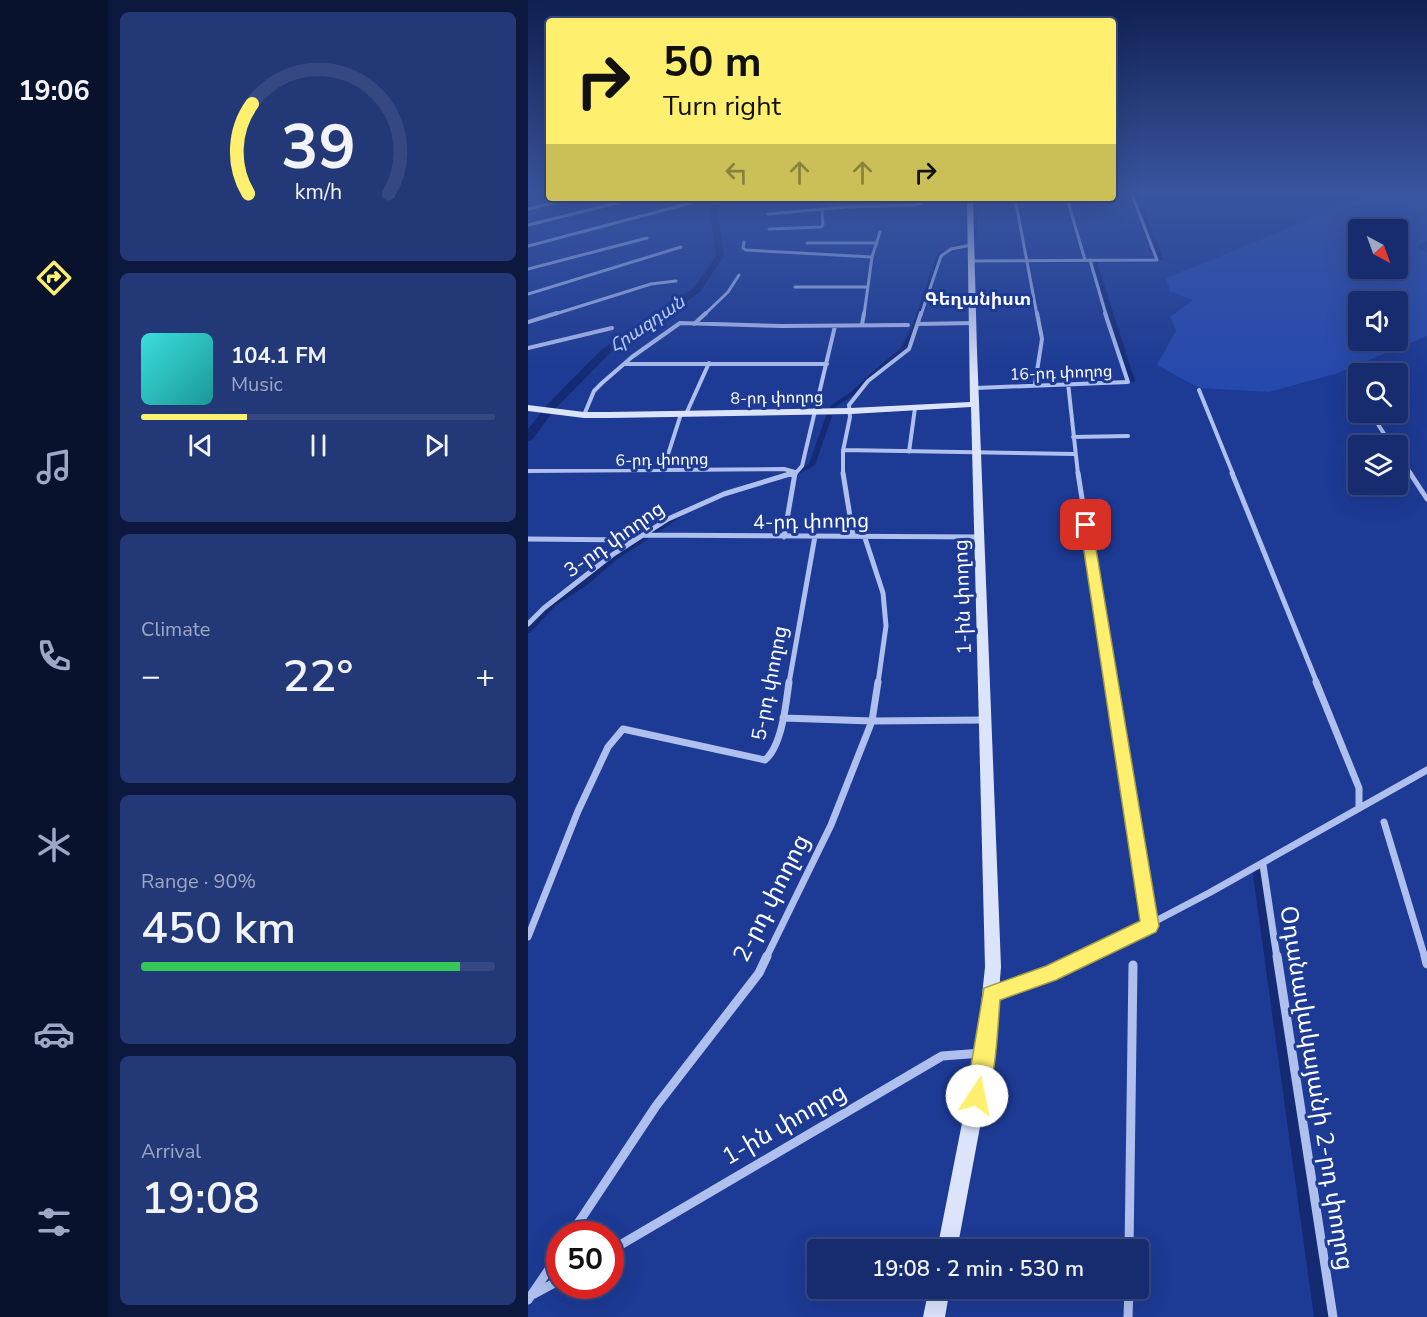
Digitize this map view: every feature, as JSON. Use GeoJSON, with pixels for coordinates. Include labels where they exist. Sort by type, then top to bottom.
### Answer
{"type":"FeatureCollection","features":[{"type":"Feature","properties":{"kind":"main road","name":"1-ին փողոց"},"geometry":{"type":"LineString","coordinates":[[949,1239],[985,1052],[993,967],[971,253]]}},
{"type":"Feature","properties":{"kind":"main road","name":"8-րդ փողոց"},"geometry":{"type":"LineString","coordinates":[[528,408],[581,415],[851,411],[975,404]]}},
{"type":"Feature","properties":{"kind":"main road"},"geometry":{"type":"LineString","coordinates":[[934,1317],[938,1299]]}},
{"type":"Feature","properties":{"kind":"street"},"geometry":{"type":"LineString","coordinates":[[528,269],[587,253]]}},
{"type":"Feature","properties":{"kind":"street"},"geometry":{"type":"LineString","coordinates":[[528,294],[660,253]]}},
{"type":"Feature","properties":{"kind":"street"},"geometry":{"type":"LineString","coordinates":[[785,253],[872,257]]}},
{"type":"Feature","properties":{"kind":"street"},"geometry":{"type":"LineString","coordinates":[[862,325],[874,253]]}},
{"type":"Feature","properties":{"kind":"street"},"geometry":{"type":"LineString","coordinates":[[853,535],[849,517],[843,450],[851,411],[849,405],[859,391],[909,349],[940,256],[944,253]]}},
{"type":"Feature","properties":{"kind":"street"},"geometry":{"type":"LineString","coordinates":[[1026,253],[1042,339],[1035,384]]}},
{"type":"Feature","properties":{"kind":"street","name":"16-րդ փողոց"},"geometry":{"type":"LineString","coordinates":[[975,388],[1128,382],[1085,253]]}},
{"type":"Feature","properties":{"kind":"street"},"geometry":{"type":"LineString","coordinates":[[971,261],[1157,260],[1154,253]]}},
{"type":"Feature","properties":{"kind":"street"},"geometry":{"type":"LineString","coordinates":[[694,324],[728,292],[739,275]]}},
{"type":"Feature","properties":{"kind":"street"},"geometry":{"type":"LineString","coordinates":[[528,322],[651,284],[676,281]]}},
{"type":"Feature","properties":{"kind":"street"},"geometry":{"type":"LineString","coordinates":[[795,287],[867,287]]}},
{"type":"Feature","properties":{"kind":"street"},"geometry":{"type":"LineString","coordinates":[[581,415],[594,391],[624,364],[680,323],[908,325]]}},
{"type":"Feature","properties":{"kind":"street"},"geometry":{"type":"LineString","coordinates":[[918,324],[973,323]]}},
{"type":"Feature","properties":{"kind":"street"},"geometry":{"type":"LineString","coordinates":[[784,537],[795,472],[802,466],[835,326]]}},
{"type":"Feature","properties":{"kind":"street"},"geometry":{"type":"LineString","coordinates":[[528,348],[612,327]]}},
{"type":"Feature","properties":{"kind":"street"},"geometry":{"type":"LineString","coordinates":[[663,470],[683,414],[709,363]]}},
{"type":"Feature","properties":{"kind":"street"},"geometry":{"type":"LineString","coordinates":[[624,364],[827,364]]}},
{"type":"Feature","properties":{"kind":"street"},"geometry":{"type":"LineString","coordinates":[[1068,383],[1075,454],[1150,926]]}},
{"type":"Feature","properties":{"kind":"street"},"geometry":{"type":"LineString","coordinates":[[1199,390],[1359,788],[1359,807]]}},
{"type":"Feature","properties":{"kind":"street"},"geometry":{"type":"LineString","coordinates":[[909,452],[915,408]]}},
{"type":"Feature","properties":{"kind":"street"},"geometry":{"type":"LineString","coordinates":[[1073,437],[1128,436]]}},
{"type":"Feature","properties":{"kind":"street"},"geometry":{"type":"LineString","coordinates":[[843,450],[1075,454]]}},
{"type":"Feature","properties":{"kind":"street","name":"6-րդ փողոց"},"geometry":{"type":"LineString","coordinates":[[528,471],[784,469],[795,472]]}},
{"type":"Feature","properties":{"kind":"street"},"geometry":{"type":"LineString","coordinates":[[1408,470],[1427,499]]}},
{"type":"Feature","properties":{"kind":"street","name":"3-րդ փողոց"},"geometry":{"type":"LineString","coordinates":[[528,624],[555,598],[633,540],[681,511],[737,489],[795,472]]}},
{"type":"Feature","properties":{"kind":"street","name":"4-րդ փողոց"},"geometry":{"type":"LineString","coordinates":[[643,535],[980,537]]}},
{"type":"Feature","properties":{"kind":"street","name":"2-րդ փողոց"},"geometry":{"type":"LineString","coordinates":[[580,1221],[656,1106],[759,973],[831,825],[872,721],[886,626],[883,593],[864,535]]}},
{"type":"Feature","properties":{"kind":"street","name":"5-րդ փողոց"},"geometry":{"type":"LineString","coordinates":[[528,937],[578,811],[608,747],[623,729],[757,760],[765,760],[772,754],[783,718],[815,536]]}},
{"type":"Feature","properties":{"kind":"street"},"geometry":{"type":"LineString","coordinates":[[528,539],[633,540]]}},
{"type":"Feature","properties":{"kind":"street"},"geometry":{"type":"LineString","coordinates":[[783,718],[872,721],[986,720]]}},
{"type":"Feature","properties":{"kind":"street"},"geometry":{"type":"LineString","coordinates":[[991,994],[1050,973],[1150,926],[1263,865],[1359,807],[1427,770]]}},
{"type":"Feature","properties":{"kind":"street"},"geometry":{"type":"LineString","coordinates":[[1384,822],[1427,964]]}},
{"type":"Feature","properties":{"kind":"street","name":"Օդանավակայանի 2-րդ փողոց"},"geometry":{"type":"LineString","coordinates":[[1263,865],[1333,1317]]}},
{"type":"Feature","properties":{"kind":"street"},"geometry":{"type":"LineString","coordinates":[[1129,1239],[1133,965]]}},
{"type":"Feature","properties":{"kind":"street","name":"1-ին փողոց"},"geometry":{"type":"LineString","coordinates":[[624,1243],[942,1056],[985,1052]]}},
{"type":"Feature","properties":{"kind":"street"},"geometry":{"type":"LineString","coordinates":[[530,1298],[546,1274]]}},
{"type":"Feature","properties":{"kind":"street"},"geometry":{"type":"LineString","coordinates":[[530,1298],[546,1288]]}},
{"type":"Feature","properties":{"kind":"street"},"geometry":{"type":"LineString","coordinates":[[1128,1317],[1129,1299]]}},
{"type":"Feature","properties":{"kind":"shaded area"},"geometry":{"type":"Polygon","coordinates":[[[1226,253],[1348,253],[1348,279],[1408,279],[1408,253],[1427,253],[1427,336],[1408,344],[1408,291],[1348,291],[1348,351],[1391,351],[1362,363],[1348,363],[1348,369],[1335,374],[1269,392],[1199,388],[1157,365],[1176,331],[1170,317],[1193,300],[1170,291],[1166,278],[1226,253]]]}},
{"type":"Feature","properties":{"kind":"waterway","name":"Հրազդան"},"geometry":{"type":"LineString","coordinates":[[528,437],[551,407],[604,353],[697,290],[720,253]]}},
{"type":"Feature","properties":{"kind":"waterway"},"geometry":{"type":"LineString","coordinates":[[915,323],[940,253]]}},
{"type":"Feature","properties":{"kind":"waterway"},"geometry":{"type":"LineString","coordinates":[[1159,253],[1162,260]]}},
{"type":"Feature","properties":{"kind":"waterway"},"geometry":{"type":"LineString","coordinates":[[1105,261],[1094,261],[1132,381]]}},
{"type":"Feature","properties":{"kind":"waterway"},"geometry":{"type":"LineString","coordinates":[[832,407],[853,393],[904,349],[914,325]]}},
{"type":"Feature","properties":{"kind":"waterway"},"geometry":{"type":"LineString","coordinates":[[798,472],[812,465],[829,416]]}},
{"type":"Feature","properties":{"kind":"waterway"},"geometry":{"type":"LineString","coordinates":[[652,532],[680,515]]}},
{"type":"Feature","properties":{"kind":"waterway"},"geometry":{"type":"LineString","coordinates":[[528,630],[553,603],[583,584],[613,558],[644,539]]}},
{"type":"Feature","properties":{"kind":"waterway"},"geometry":{"type":"LineString","coordinates":[[1259,875],[1322,1317]]}},
{"type":"Feature","properties":{"kind":"district","name":"Գեղանիստ"},"geometry":{"type":"Point","coordinates":[978,299]}},
{"type":"Feature","properties":{"kind":"route"},"geometry":{"type":"LineString","coordinates":[[977,1096],[985,1052],[991,994],[1019,986],[1050,973],[1150,926],[1086,525]]}}]}
